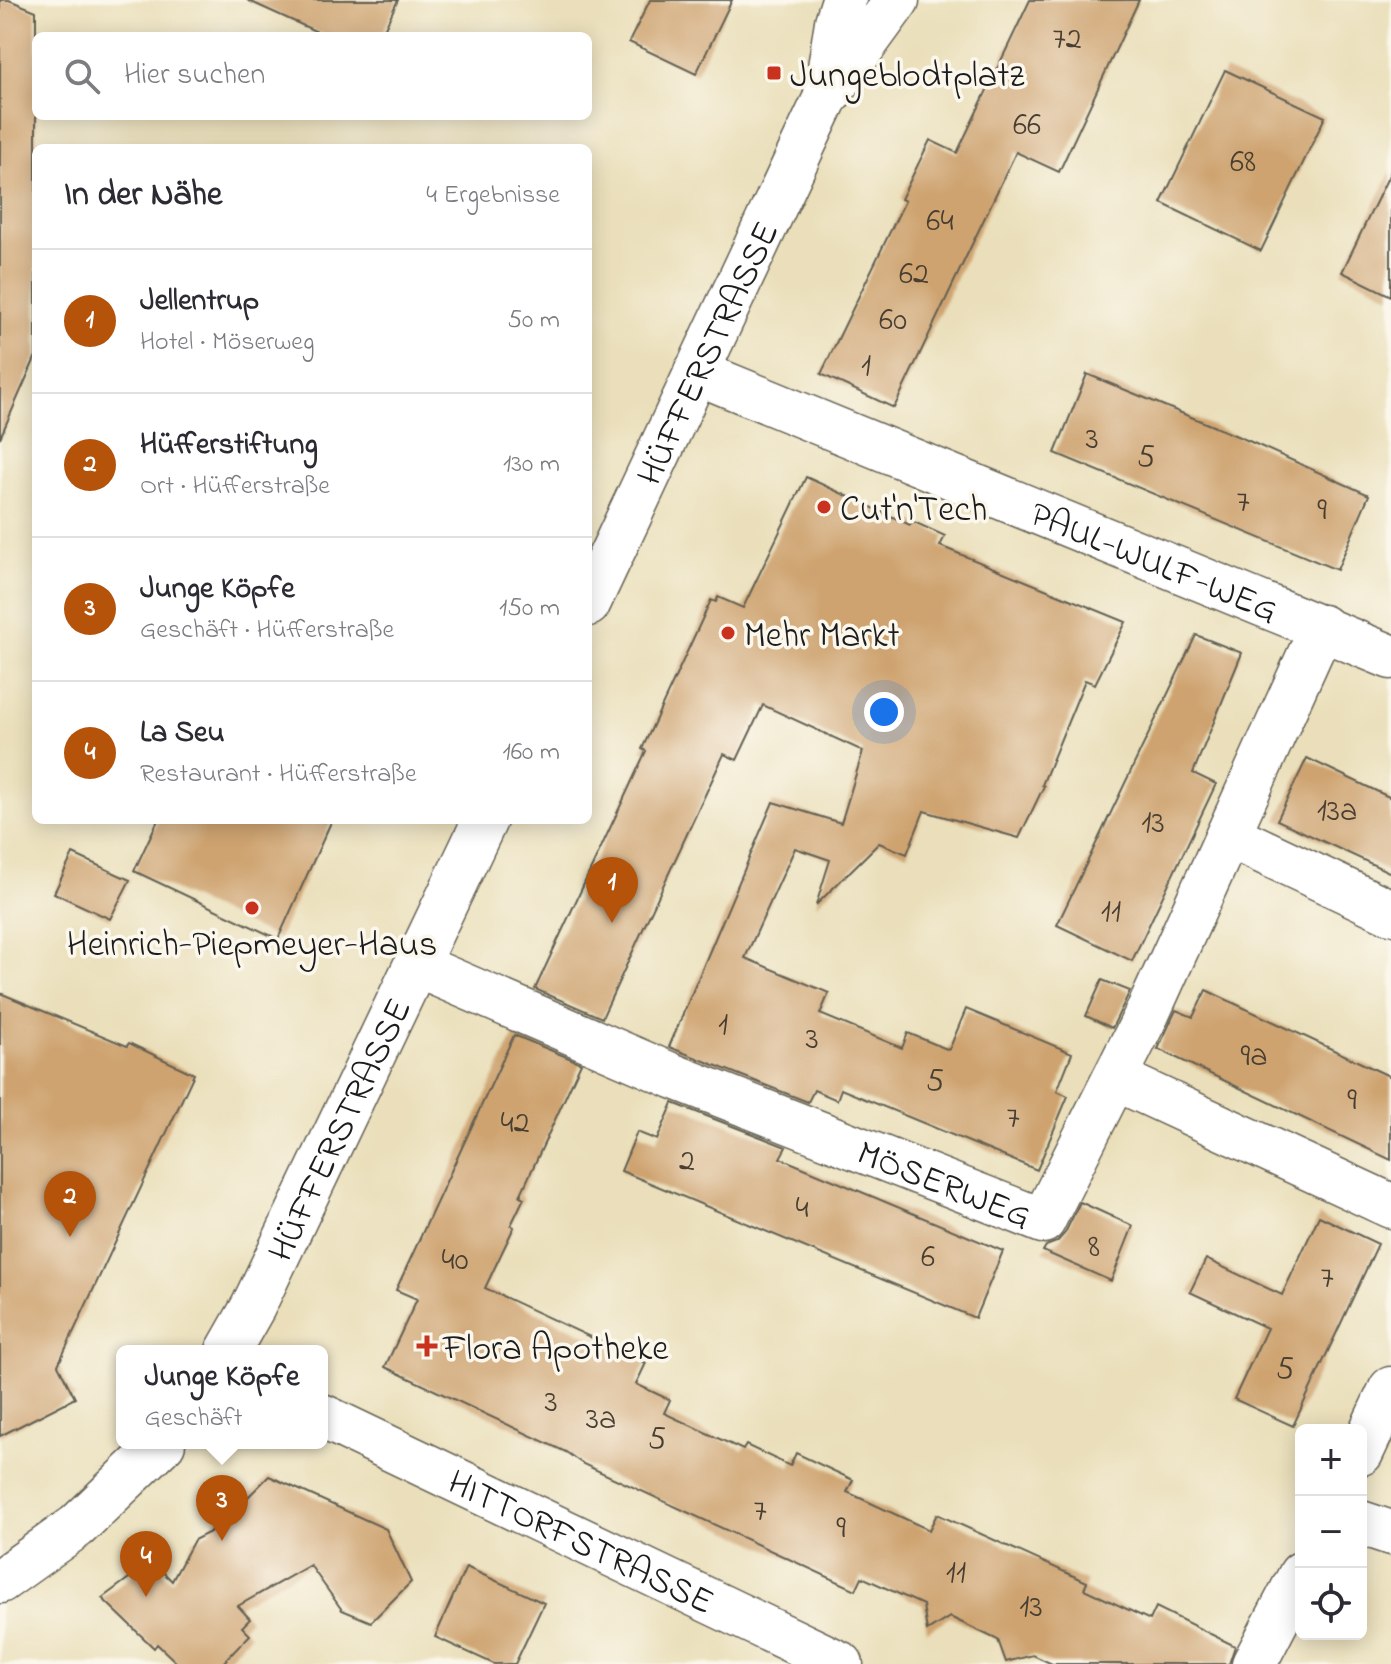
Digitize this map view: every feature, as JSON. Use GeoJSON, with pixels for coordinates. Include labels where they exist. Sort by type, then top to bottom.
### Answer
{"type":"FeatureCollection","features":[{"type":"Feature","properties":{"kind":"street","name":"HÜFFERSTRASSE"},"geometry":{"type":"LineString","coordinates":[[825,99],[837,22],[844,0]]}},
{"type":"Feature","properties":{"kind":"street","name":"HÜFFERSTRASSE"},"geometry":{"type":"LineString","coordinates":[[592,595],[825,99],[897,0]]}},
{"type":"Feature","properties":{"kind":"street","name":"PAUL-WULF-WEG"},"geometry":{"type":"LineString","coordinates":[[696,372],[1391,657]]}},
{"type":"Feature","properties":{"kind":"street","name":"MÖSERWEG"},"geometry":{"type":"LineString","coordinates":[[416,965],[673,1076],[1043,1221],[1083,1138],[1117,1079],[1322,627]]}},
{"type":"Feature","properties":{"kind":"street","name":"HÜFFERSTRASSE"},"geometry":{"type":"LineString","coordinates":[[231,1345],[253,1307],[483,824]]}},
{"type":"Feature","properties":{"kind":"street"},"geometry":{"type":"LineString","coordinates":[[1228,835],[1391,912]]}},
{"type":"Feature","properties":{"kind":"street"},"geometry":{"type":"LineString","coordinates":[[1117,1079],[1391,1206]]}},
{"type":"Feature","properties":{"kind":"street"},"geometry":{"type":"LineString","coordinates":[[1367,1440],[1391,1389]]}},
{"type":"Feature","properties":{"kind":"street","name":"HITTORFSTRASSE"},"geometry":{"type":"LineString","coordinates":[[328,1419],[841,1664]]}},
{"type":"Feature","properties":{"kind":"street"},"geometry":{"type":"LineString","coordinates":[[0,1581],[77,1526],[157,1449]]}},
{"type":"Feature","properties":{"kind":"street"},"geometry":{"type":"LineString","coordinates":[[1367,1525],[1391,1533]]}},
{"type":"Feature","properties":{"kind":"street"},"geometry":{"type":"LineString","coordinates":[[1254,1664],[1295,1585]]}},
{"type":"Feature","properties":{"kind":"building"},"geometry":{"type":"Polygon","coordinates":[[[0,0],[9,0],[36,11],[36,32],[32,32],[32,120],[36,120],[36,144],[32,144],[32,365],[0,438],[0,0]]]}},
{"type":"Feature","properties":{"kind":"building"},"geometry":{"type":"Polygon","coordinates":[[[247,0],[398,0],[383,32],[317,32],[247,0]]]}},
{"type":"Feature","properties":{"kind":"building"},"geometry":{"type":"Polygon","coordinates":[[[650,0],[732,0],[696,74],[629,42],[650,0]]]}},
{"type":"Feature","properties":{"kind":"building"},"geometry":{"type":"Polygon","coordinates":[[[1030,0],[1139,0],[1059,172],[1016,152],[894,408],[821,374],[905,201],[901,199],[930,140],[957,153],[1030,0]]]}},
{"type":"Feature","properties":{"kind":"building"},"geometry":{"type":"Polygon","coordinates":[[[1225,70],[1325,117],[1261,251],[1161,203],[1225,70]]]}},
{"type":"Feature","properties":{"kind":"building"},"geometry":{"type":"Polygon","coordinates":[[[1391,171],[1391,296],[1342,272],[1391,171]]]}},
{"type":"Feature","properties":{"kind":"building"},"geometry":{"type":"Polygon","coordinates":[[[1087,374],[1369,495],[1337,570],[1055,453],[1087,374]]]}},
{"type":"Feature","properties":{"kind":"building"},"geometry":{"type":"Polygon","coordinates":[[[806,477],[910,525],[912,521],[945,536],[940,546],[1126,622],[1095,684],[1085,680],[1044,786],[1019,838],[924,811],[907,854],[879,843],[816,905],[830,860],[795,848],[745,958],[829,993],[820,1014],[902,1048],[908,1033],[949,1050],[966,1009],[1072,1053],[1057,1091],[1068,1096],[1037,1170],[841,1089],[837,1100],[814,1090],[808,1102],[669,1047],[773,802],[841,823],[863,751],[763,705],[737,760],[724,754],[602,1018],[535,989],[646,751],[642,749],[711,600],[716,602],[718,597],[743,608],[806,477]]]}},
{"type":"Feature","properties":{"kind":"building"},"geometry":{"type":"Polygon","coordinates":[[[1196,635],[1242,653],[1193,773],[1216,784],[1132,961],[1057,925],[1196,635]]]}},
{"type":"Feature","properties":{"kind":"building"},"geometry":{"type":"Polygon","coordinates":[[[1307,758],[1391,798],[1391,873],[1277,820],[1307,758]]]}},
{"type":"Feature","properties":{"kind":"building","name":"Heinrich-Piepmeyer-Haus"},"geometry":{"type":"Polygon","coordinates":[[[156,824],[330,824],[278,939],[134,871],[156,824]]]}},
{"type":"Feature","properties":{"kind":"building"},"geometry":{"type":"Polygon","coordinates":[[[73,854],[130,880],[110,919],[54,893],[73,854]]]}},
{"type":"Feature","properties":{"kind":"building"},"geometry":{"type":"Polygon","coordinates":[[[1102,980],[1130,991],[1112,1028],[1086,1016],[1102,980]]]}},
{"type":"Feature","properties":{"kind":"building"},"geometry":{"type":"Polygon","coordinates":[[[1206,990],[1391,1077],[1391,1160],[1158,1049],[1176,1010],[1193,1017],[1206,990]]]}},
{"type":"Feature","properties":{"kind":"building"},"geometry":{"type":"Polygon","coordinates":[[[0,993],[127,1046],[129,1043],[194,1074],[58,1365],[75,1398],[0,1436],[0,993]]]}},
{"type":"Feature","properties":{"kind":"building"},"geometry":{"type":"Polygon","coordinates":[[[514,1035],[581,1063],[520,1196],[524,1198],[511,1225],[514,1227],[485,1288],[646,1363],[636,1384],[670,1400],[664,1413],[743,1450],[746,1445],[790,1466],[796,1453],[853,1480],[847,1492],[929,1530],[937,1514],[1087,1582],[1084,1589],[1150,1620],[1156,1607],[1235,1646],[1229,1664],[1052,1664],[1033,1655],[1006,1662],[998,1640],[950,1617],[927,1631],[923,1605],[862,1577],[856,1590],[583,1464],[566,1452],[385,1367],[417,1299],[396,1290],[514,1035]]]}},
{"type":"Feature","properties":{"kind":"building"},"geometry":{"type":"Polygon","coordinates":[[[673,1103],[786,1147],[780,1158],[1003,1251],[975,1318],[621,1171],[637,1132],[657,1140],[673,1103]]]}},
{"type":"Feature","properties":{"kind":"building"},"geometry":{"type":"Polygon","coordinates":[[[1080,1202],[1133,1226],[1111,1281],[1043,1251],[1065,1233],[1080,1202]]]}},
{"type":"Feature","properties":{"kind":"building"},"geometry":{"type":"Polygon","coordinates":[[[1319,1216],[1378,1244],[1293,1426],[1234,1399],[1267,1328],[1190,1292],[1206,1259],[1282,1295],[1319,1216]]]}},
{"type":"Feature","properties":{"kind":"building"},"geometry":{"type":"Polygon","coordinates":[[[269,1476],[386,1529],[411,1582],[371,1622],[342,1610],[310,1565],[238,1606],[250,1619],[242,1627],[250,1635],[222,1664],[178,1664],[157,1644],[154,1648],[102,1598],[152,1561],[172,1581],[194,1540],[210,1532],[217,1516],[242,1503],[269,1476]]]}},
{"type":"Feature","properties":{"kind":"building"},"geometry":{"type":"Polygon","coordinates":[[[466,1567],[544,1603],[515,1664],[494,1664],[435,1637],[466,1567]]]}},
{"type":"Feature","properties":{"kind":"place","name":"Jungeblodtplatz"},"geometry":{"type":"Point","coordinates":[774,73]}},
{"type":"Feature","properties":{"kind":"place","name":"Cut'n'Tech"},"geometry":{"type":"Point","coordinates":[824,507]}},
{"type":"Feature","properties":{"kind":"place","name":"Mehr Markt"},"geometry":{"type":"Point","coordinates":[728,633]}},
{"type":"Feature","properties":{"kind":"place","name":"Heinrich-Piepmeyer-Haus"},"geometry":{"type":"Point","coordinates":[252,908]}},
{"type":"Feature","properties":{"kind":"place","name":"Jellentrup"},"geometry":{"type":"Point","coordinates":[612,923]}},
{"type":"Feature","properties":{"kind":"place","name":"Hüfferstiftung"},"geometry":{"type":"Point","coordinates":[70,1237]}},
{"type":"Feature","properties":{"kind":"place","name":"Flora Apotheke"},"geometry":{"type":"Point","coordinates":[427,1346]}},
{"type":"Feature","properties":{"kind":"place","name":"Junge Köpfe"},"geometry":{"type":"Point","coordinates":[222,1541]}},
{"type":"Feature","properties":{"kind":"place","name":"La Seu"},"geometry":{"type":"Point","coordinates":[146,1597]}}]}
